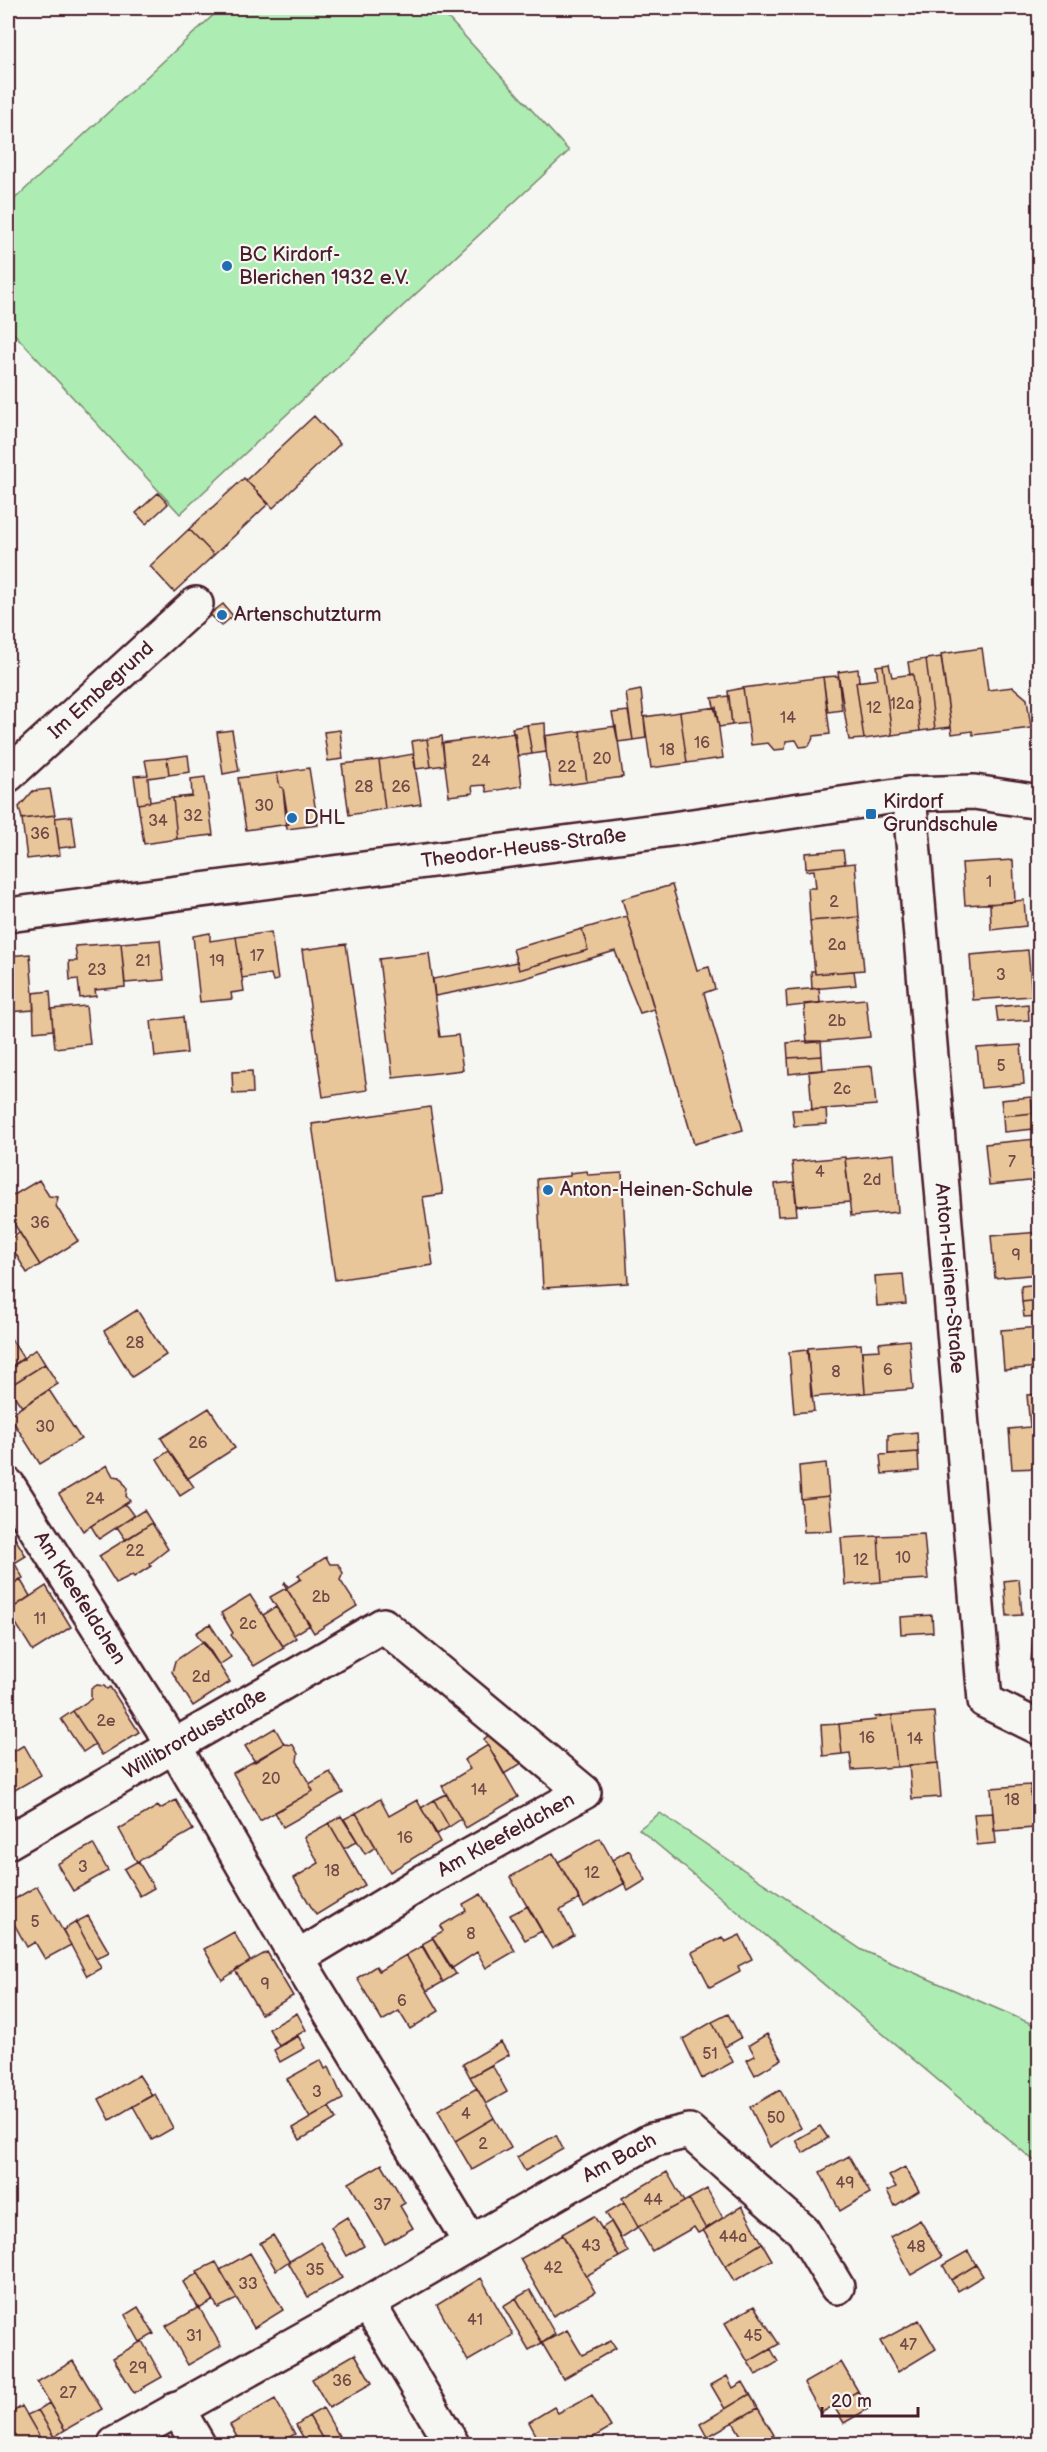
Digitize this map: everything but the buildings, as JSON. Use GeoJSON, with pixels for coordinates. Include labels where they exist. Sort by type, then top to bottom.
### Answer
{"type":"FeatureCollection","features":[{"type":"Feature","properties":{"kind":"street","name":"Im Embegrund"},"geometry":{"type":"LineString","coordinates":[[8,775],[196,604]]}},
{"type":"Feature","properties":{"kind":"street","name":"Theodor-Heuss-Straße"},"geometry":{"type":"LineString","coordinates":[[8,915],[708,824],[909,794],[974,792],[1040,802]]}},
{"type":"Feature","properties":{"kind":"street","name":"Anton-Heinen-Straße"},"geometry":{"type":"LineString","coordinates":[[909,794],[985,1701],[1040,1728]]}},
{"type":"Feature","properties":{"kind":"street","name":"Am Kleefeldchen"},"geometry":{"type":"LineString","coordinates":[[8,1485],[174,1746],[297,1958],[470,2242]]}},
{"type":"Feature","properties":{"kind":"street","name":"Am Kleefeldchen"},"geometry":{"type":"LineString","coordinates":[[297,1958],[426,1880],[584,1792],[383,1625]]}},
{"type":"Feature","properties":{"kind":"street","name":"Willibrordusstraße"},"geometry":{"type":"LineString","coordinates":[[8,1842],[383,1625]]}},
{"type":"Feature","properties":{"kind":"street","name":"Am Bach"},"geometry":{"type":"LineString","coordinates":[[115,2445],[652,2140],[689,2131],[803,2231],[837,2287]]}},
{"type":"Feature","properties":{"kind":"street"},"geometry":{"type":"LineString","coordinates":[[368,2303],[452,2445]]}},
{"type":"Feature","properties":{"kind":"street"},"geometry":{"type":"LineString","coordinates":[[177,2408],[198,2445]]}},
{"type":"Feature","properties":{"kind":"green space","name":"BC Kirdorf- Blerichen 1932 e.V."},"geometry":{"type":"Polygon","coordinates":[[[221,8],[439,8],[569,151],[180,514],[8,327],[8,205],[221,8]]]}},
{"type":"Feature","properties":{"kind":"green space"},"geometry":{"type":"Polygon","coordinates":[[[660,1813],[862,1950],[1039,2027],[1039,2165],[639,1829],[660,1813]]]}},
{"type":"Feature","properties":{"kind":"place","name":"BC Kirdorf- Blerichen 1932 e.V."},"geometry":{"type":"Point","coordinates":[227,266]}},
{"type":"Feature","properties":{"kind":"place","name":"Artenschutzturm"},"geometry":{"type":"Point","coordinates":[222,615]}},
{"type":"Feature","properties":{"kind":"place","name":"Kirdorf Grundschule"},"geometry":{"type":"Point","coordinates":[871,814]}},
{"type":"Feature","properties":{"kind":"place","name":"DHL"},"geometry":{"type":"Point","coordinates":[292,818]}},
{"type":"Feature","properties":{"kind":"place","name":"Anton-Heinen-Schule"},"geometry":{"type":"Point","coordinates":[548,1190]}}]}
